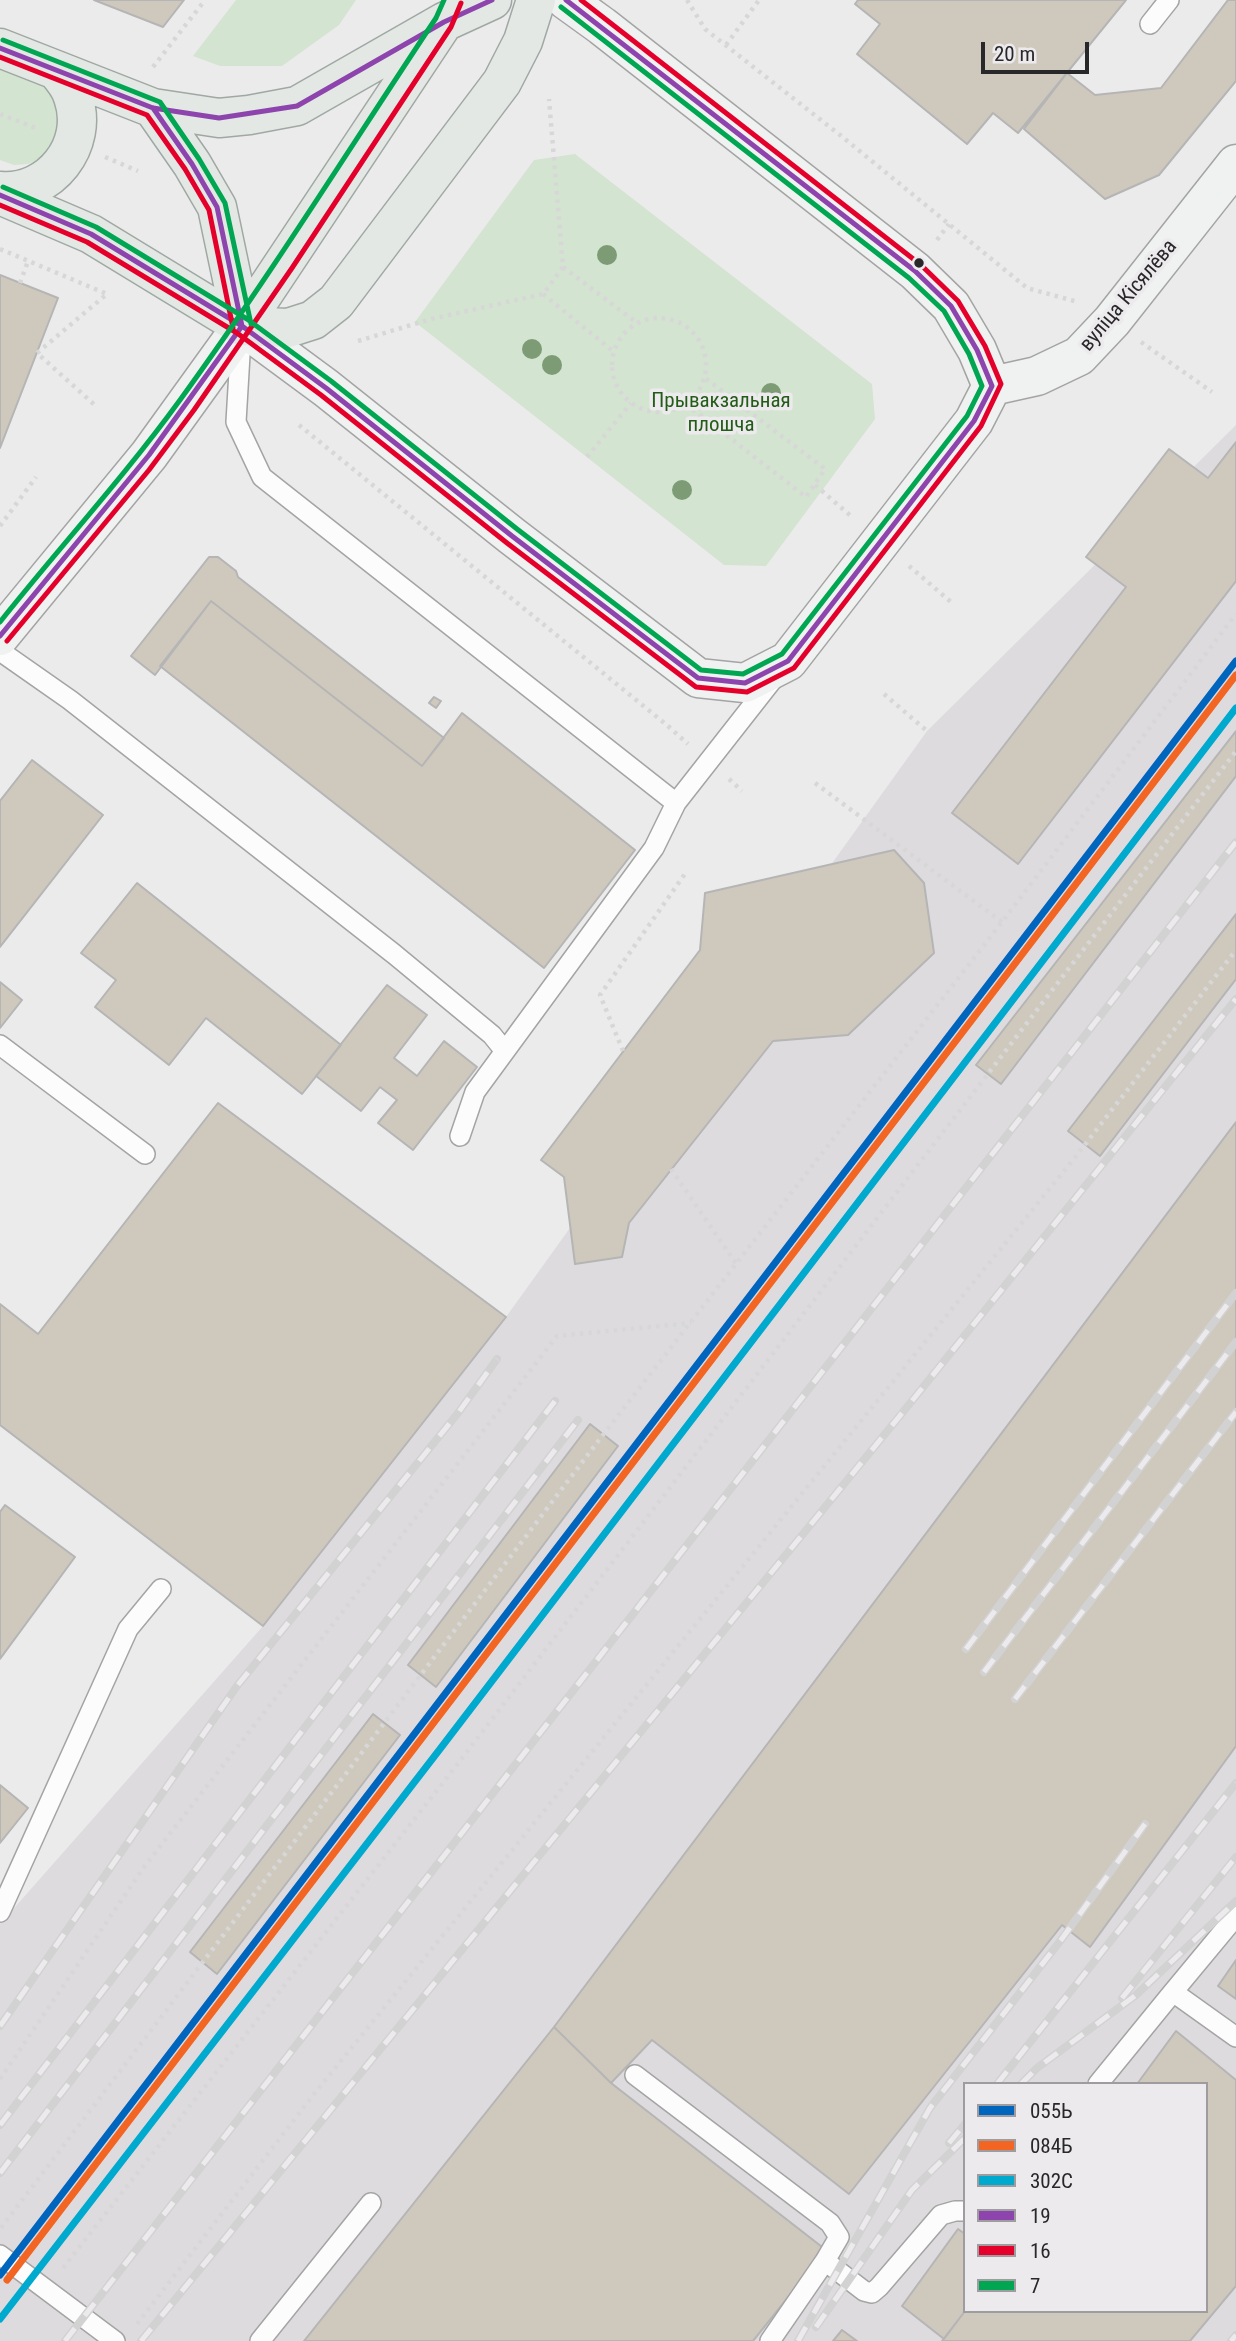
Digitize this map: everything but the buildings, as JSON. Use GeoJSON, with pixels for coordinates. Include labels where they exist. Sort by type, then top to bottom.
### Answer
{"type":"FeatureCollection","features":[{"type":"Feature","properties":{"kind":"main road"},"geometry":{"type":"LineString","coordinates":[[0,48],[153,108],[219,118],[297,106],[448,11],[492,0]]}},
{"type":"Feature","properties":{"kind":"main road"},"geometry":{"type":"LineString","coordinates":[[242,326],[288,328],[313,320],[336,302],[502,82],[523,41],[536,0]]}},
{"type":"Feature","properties":{"kind":"main road"},"geometry":{"type":"LineString","coordinates":[[0,193],[91,234],[242,326],[326,388],[512,536],[698,678],[745,682],[788,661],[974,421],[992,386],[977,350],[951,306],[915,271],[565,0]]}},
{"type":"Feature","properties":{"kind":"main road"},"geometry":{"type":"LineString","coordinates":[[0,636],[149,455],[242,326],[448,11]]}},
{"type":"Feature","properties":{"kind":"main road"},"geometry":{"type":"LineString","coordinates":[[0,193],[21,190],[52,175],[64,162],[74,144],[77,114],[74,97],[56,70]]}},
{"type":"Feature","properties":{"kind":"main road"},"geometry":{"type":"LineString","coordinates":[[153,108],[192,164],[217,207],[242,326]]}},
{"type":"Feature","properties":{"kind":"main road","name":"вуліца Кісялёва"},"geometry":{"type":"LineString","coordinates":[[992,386],[1037,376],[1079,356],[1112,321],[1236,164]]}},
{"type":"Feature","properties":{"kind":"lane"},"geometry":{"type":"LineString","coordinates":[[1150,24],[1169,0]]}},
{"type":"Feature","properties":{"kind":"lane"},"geometry":{"type":"LineString","coordinates":[[242,326],[236,422],[262,477],[676,803]]}},
{"type":"Feature","properties":{"kind":"lane"},"geometry":{"type":"LineString","coordinates":[[0,651],[70,700],[394,954],[492,1035],[504,1050]]}},
{"type":"Feature","properties":{"kind":"lane"},"geometry":{"type":"LineString","coordinates":[[460,1136],[475,1092],[504,1050],[654,848],[676,803],[788,661]]}},
{"type":"Feature","properties":{"kind":"lane"},"geometry":{"type":"LineString","coordinates":[[0,1045],[145,1154]]}},
{"type":"Feature","properties":{"kind":"lane"},"geometry":{"type":"LineString","coordinates":[[0,1912],[128,1629],[160,1590]]}},
{"type":"Feature","properties":{"kind":"lane"},"geometry":{"type":"LineString","coordinates":[[1100,2082],[1236,1916]]}},
{"type":"Feature","properties":{"kind":"lane"},"geometry":{"type":"LineString","coordinates":[[1173,1992],[1236,2037]]}},
{"type":"Feature","properties":{"kind":"lane"},"geometry":{"type":"LineString","coordinates":[[635,2076],[836,2230],[839,2237],[825,2261],[770,2341]]}},
{"type":"Feature","properties":{"kind":"lane"},"geometry":{"type":"LineString","coordinates":[[260,2341],[371,2203]]}},
{"type":"Feature","properties":{"kind":"lane"},"geometry":{"type":"LineString","coordinates":[[825,2261],[864,2291],[872,2293],[941,2215],[963,2211]]}},
{"type":"Feature","properties":{"kind":"lane"},"geometry":{"type":"LineString","coordinates":[[0,2255],[115,2341]]}},
{"type":"Feature","properties":{"kind":"path"},"geometry":{"type":"LineString","coordinates":[[153,67],[205,0]]}},
{"type":"Feature","properties":{"kind":"path"},"geometry":{"type":"LineString","coordinates":[[687,0],[705,29],[1027,288]]}},
{"type":"Feature","properties":{"kind":"path"},"geometry":{"type":"LineString","coordinates":[[726,45],[760,0]]}},
{"type":"Feature","properties":{"kind":"path"},"geometry":{"type":"LineString","coordinates":[[358,341],[431,319],[543,294],[564,267],[549,99]]}},
{"type":"Feature","properties":{"kind":"path"},"geometry":{"type":"LineString","coordinates":[[0,114],[48,133]]}},
{"type":"Feature","properties":{"kind":"path"},"geometry":{"type":"LineString","coordinates":[[103,156],[138,171]]}},
{"type":"Feature","properties":{"kind":"path"},"geometry":{"type":"LineString","coordinates":[[0,249],[107,294],[37,353],[97,407]]}},
{"type":"Feature","properties":{"kind":"path"},"geometry":{"type":"LineString","coordinates":[[20,283],[28,261]]}},
{"type":"Feature","properties":{"kind":"path"},"geometry":{"type":"LineString","coordinates":[[564,267],[637,323]]}},
{"type":"Feature","properties":{"kind":"path"},"geometry":{"type":"LineString","coordinates":[[543,294],[614,352]]}},
{"type":"Feature","properties":{"kind":"path"},"geometry":{"type":"LineString","coordinates":[[654,318],[673,319],[689,328],[701,342],[706,360],[705,378],[696,395],[686,404],[665,412],[646,411],[631,402],[618,388],[612,370],[614,352],[622,335],[637,323],[654,318]]}},
{"type":"Feature","properties":{"kind":"path"},"geometry":{"type":"LineString","coordinates":[[686,404],[806,497],[815,485],[825,469],[705,378]]}},
{"type":"Feature","properties":{"kind":"path"},"geometry":{"type":"LineString","coordinates":[[587,457],[631,402]]}},
{"type":"Feature","properties":{"kind":"path"},"geometry":{"type":"LineString","coordinates":[[299,425],[668,726]]}},
{"type":"Feature","properties":{"kind":"path"},"geometry":{"type":"LineString","coordinates":[[0,526],[36,477]]}},
{"type":"Feature","properties":{"kind":"path"},"geometry":{"type":"LineString","coordinates":[[0,2230],[582,1462],[1002,922],[1236,614]]}},
{"type":"Feature","properties":{"kind":"path"},"geometry":{"type":"LineString","coordinates":[[884,694],[927,731]]}},
{"type":"Feature","properties":{"kind":"path"},"geometry":{"type":"LineString","coordinates":[[46,2290],[456,1766],[1236,751]]}},
{"type":"Feature","properties":{"kind":"path"},"geometry":{"type":"LineString","coordinates":[[815,783],[1002,922]]}},
{"type":"Feature","properties":{"kind":"path"},"geometry":{"type":"LineString","coordinates":[[623,1051],[600,995],[687,871]]}},
{"type":"Feature","properties":{"kind":"path"},"geometry":{"type":"LineString","coordinates":[[132,2330],[314,2094],[1073,1160],[1236,950]]}},
{"type":"Feature","properties":{"kind":"path"},"geometry":{"type":"LineString","coordinates":[[671,1169],[737,1265]]}},
{"type":"Feature","properties":{"kind":"path"},"geometry":{"type":"LineString","coordinates":[[0,2079],[144,1867],[557,1336],[692,1323]]}},
{"type":"Feature","properties":{"kind":"shaded area"},"geometry":{"type":"Polygon","coordinates":[[[1236,425],[1236,2341],[0,2341],[0,1924],[263,1626],[506,1317],[927,731],[1236,425]]]}},
{"type":"Feature","properties":{"kind":"green space"},"geometry":{"type":"Polygon","coordinates":[[[236,0],[356,0],[339,25],[282,66],[220,66],[193,56],[236,0]]]}},
{"type":"Feature","properties":{"kind":"green space"},"geometry":{"type":"Polygon","coordinates":[[[0,64],[43,81],[61,106],[59,137],[41,159],[28,164],[14,165],[0,160],[0,64]]]}},
{"type":"Feature","properties":{"kind":"green space","name":"Прывакзальная плошча"},"geometry":{"type":"Polygon","coordinates":[[[575,154],[872,384],[875,419],[766,566],[724,565],[415,322],[534,160],[575,154]]]}},
{"type":"Feature","properties":{"kind":"railway"},"geometry":{"type":"LineString","coordinates":[[65,2341],[1236,842]]}},
{"type":"Feature","properties":{"kind":"railway"},"geometry":{"type":"LineString","coordinates":[[141,2341],[903,1412],[1236,999]]}},
{"type":"Feature","properties":{"kind":"railway"},"geometry":{"type":"LineString","coordinates":[[966,1649],[1236,1293]]}},
{"type":"Feature","properties":{"kind":"railway"},"geometry":{"type":"LineString","coordinates":[[984,1672],[1236,1342]]}},
{"type":"Feature","properties":{"kind":"railway"},"geometry":{"type":"LineString","coordinates":[[0,2026],[237,1686],[458,1413],[497,1359]]}},
{"type":"Feature","properties":{"kind":"railway"},"geometry":{"type":"LineString","coordinates":[[0,2125],[555,1401]]}},
{"type":"Feature","properties":{"kind":"railway"},"geometry":{"type":"LineString","coordinates":[[1015,1699],[1236,1412]]}},
{"type":"Feature","properties":{"kind":"railway"},"geometry":{"type":"LineString","coordinates":[[0,2173],[578,1420]]}},
{"type":"Feature","properties":{"kind":"railway"},"geometry":{"type":"LineString","coordinates":[[999,2082],[1236,1783]]}},
{"type":"Feature","properties":{"kind":"railway"},"geometry":{"type":"LineString","coordinates":[[798,2341],[930,2108],[1061,1940],[1145,1824]]}},
{"type":"Feature","properties":{"kind":"railway"},"geometry":{"type":"LineString","coordinates":[[1122,1998],[1236,1857]]}},
{"type":"Feature","properties":{"kind":"railway"},"geometry":{"type":"LineString","coordinates":[[1023,2082],[1037,2068],[1136,1995],[1236,1901]]}},
{"type":"Feature","properties":{"kind":"railway"},"geometry":{"type":"LineString","coordinates":[[949,2143],[963,2126]]}},
{"type":"Feature","properties":{"kind":"railway"},"geometry":{"type":"LineString","coordinates":[[816,2327],[912,2190],[963,2140]]}},
{"type":"Feature","properties":{"kind":"railway"},"geometry":{"type":"LineString","coordinates":[[1231,2341],[1236,2335]]}},
{"type":"Feature","properties":{"kind":"transit line","name":"7"},"geometry":{"type":"LineString","coordinates":[[0,622],[137,457],[180,400],[310,210],[436,18],[444,0]]}},
{"type":"Feature","properties":{"kind":"transit line","name":"19"},"geometry":{"type":"LineString","coordinates":[[0,48],[153,108],[219,118],[297,106],[444,22],[492,0]]}},
{"type":"Feature","properties":{"kind":"transit line","name":"19"},"geometry":{"type":"LineString","coordinates":[[0,195],[91,234],[242,326],[326,388],[512,536],[698,678],[745,683],[788,661],[974,421],[992,386],[977,350],[951,306],[915,271],[566,0]]}},
{"type":"Feature","properties":{"kind":"transit line","name":"16"},"geometry":{"type":"LineString","coordinates":[[0,205],[87,242],[237,333],[321,395],[507,543],[696,687],[747,692],[794,668],[981,426],[1001,384],[985,346],[958,301],[921,265],[581,0]]}},
{"type":"Feature","properties":{"kind":"transit line","name":"16"},"geometry":{"type":"LineString","coordinates":[[7,641],[149,470],[194,410],[292,268],[451,27],[461,3]]}},
{"type":"Feature","properties":{"kind":"transit line","name":"7"},"geometry":{"type":"LineString","coordinates":[[3,187],[96,227],[247,319],[331,381],[517,529],[701,670],[743,674],[782,654],[967,416],[982,386],[969,354],[944,311],[909,278],[561,7]]}},
{"type":"Feature","properties":{"kind":"transit line","name":"7"},"geometry":{"type":"LineString","coordinates":[[3,40],[160,102],[225,203],[251,324]]}},
{"type":"Feature","properties":{"kind":"transit line","name":"16"},"geometry":{"type":"LineString","coordinates":[[0,57],[147,115],[185,169],[209,210],[233,328]]}},
{"type":"Feature","properties":{"kind":"transit line","name":"19"},"geometry":{"type":"LineString","coordinates":[[153,108],[192,164],[217,207],[242,326]]}},
{"type":"Feature","properties":{"kind":"transit line","name":"19"},"geometry":{"type":"LineString","coordinates":[[0,636],[149,455],[242,326]]}},
{"type":"Feature","properties":{"kind":"transit line","name":"055Ь"},"geometry":{"type":"LineString","coordinates":[[0,2275],[1236,661]]}},
{"type":"Feature","properties":{"kind":"transit line","name":"084Б"},"geometry":{"type":"LineString","coordinates":[[7,2280],[1236,675]]}},
{"type":"Feature","properties":{"kind":"transit line","name":"302С"},"geometry":{"type":"LineString","coordinates":[[0,2319],[440,1749],[1236,708]]}}]}
